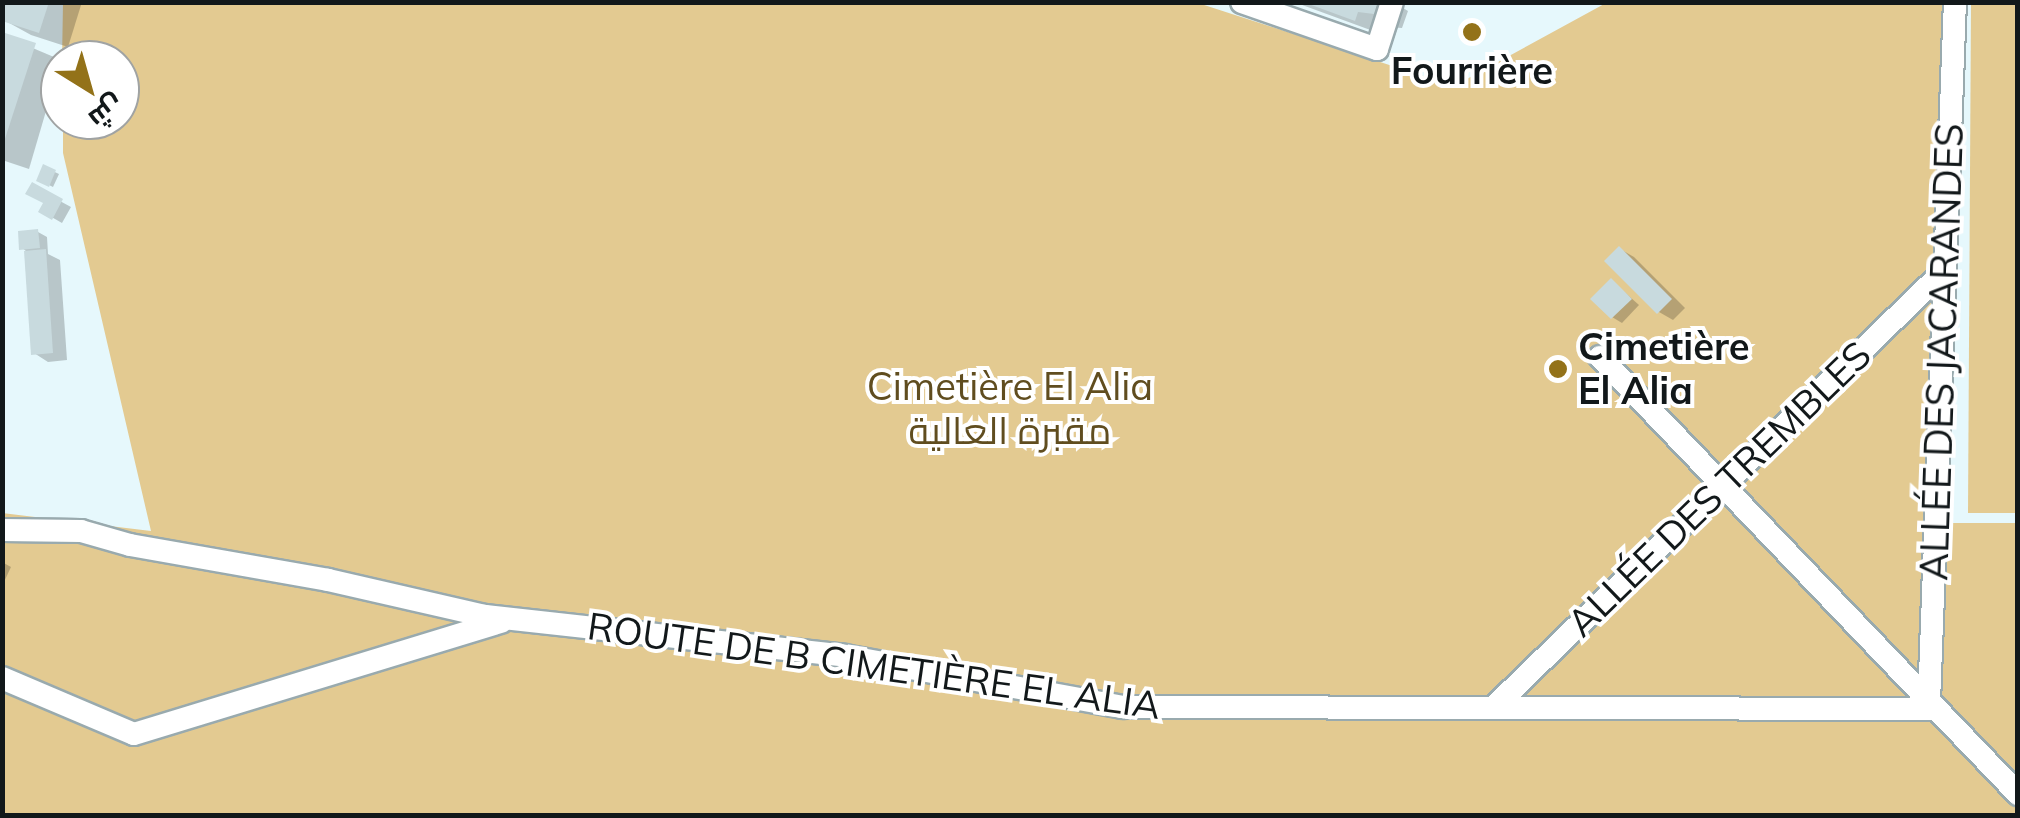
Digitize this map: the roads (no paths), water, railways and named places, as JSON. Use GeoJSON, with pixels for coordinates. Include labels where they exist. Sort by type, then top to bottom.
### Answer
{"type":"FeatureCollection","features":[{"type":"Feature","properties":{"kind":"street"},"geometry":{"type":"LineString","coordinates":[[1242,2],[1377,49],[1392,2]]}},
{"type":"Feature","properties":{"kind":"street","name":"ALLÉE DES JACARANDES"},"geometry":{"type":"LineString","coordinates":[[1932,706],[1954,2]]}},
{"type":"Feature","properties":{"kind":"street","name":"ALLÉE DES TREMBLES"},"geometry":{"type":"LineString","coordinates":[[1495,706],[1944,271]]}},
{"type":"Feature","properties":{"kind":"street"},"geometry":{"type":"LineString","coordinates":[[1600,357],[2018,794]]}},
{"type":"Feature","properties":{"kind":"street","name":"ROUTE DE B CIMETIÈRE EL ALIA"},"geometry":{"type":"LineString","coordinates":[[2,530],[81,531],[130,546],[328,580],[510,619],[846,656],[1122,708],[1932,706]]}},
{"type":"Feature","properties":{"kind":"street"},"geometry":{"type":"LineString","coordinates":[[2,678],[134,734],[510,619]]}},
{"type":"Feature","properties":{"kind":"place","name":"Fourrière"},"geometry":{"type":"Point","coordinates":[1472,32]}},
{"type":"Feature","properties":{"kind":"place","name":"Cimetière El Alia"},"geometry":{"type":"Point","coordinates":[1558,369]}},
{"type":"Feature","properties":{"kind":"park label","name":"Cimetière El Alia مقبرة العالية"},"geometry":{"type":"Point","coordinates":[1010,409]}}]}
